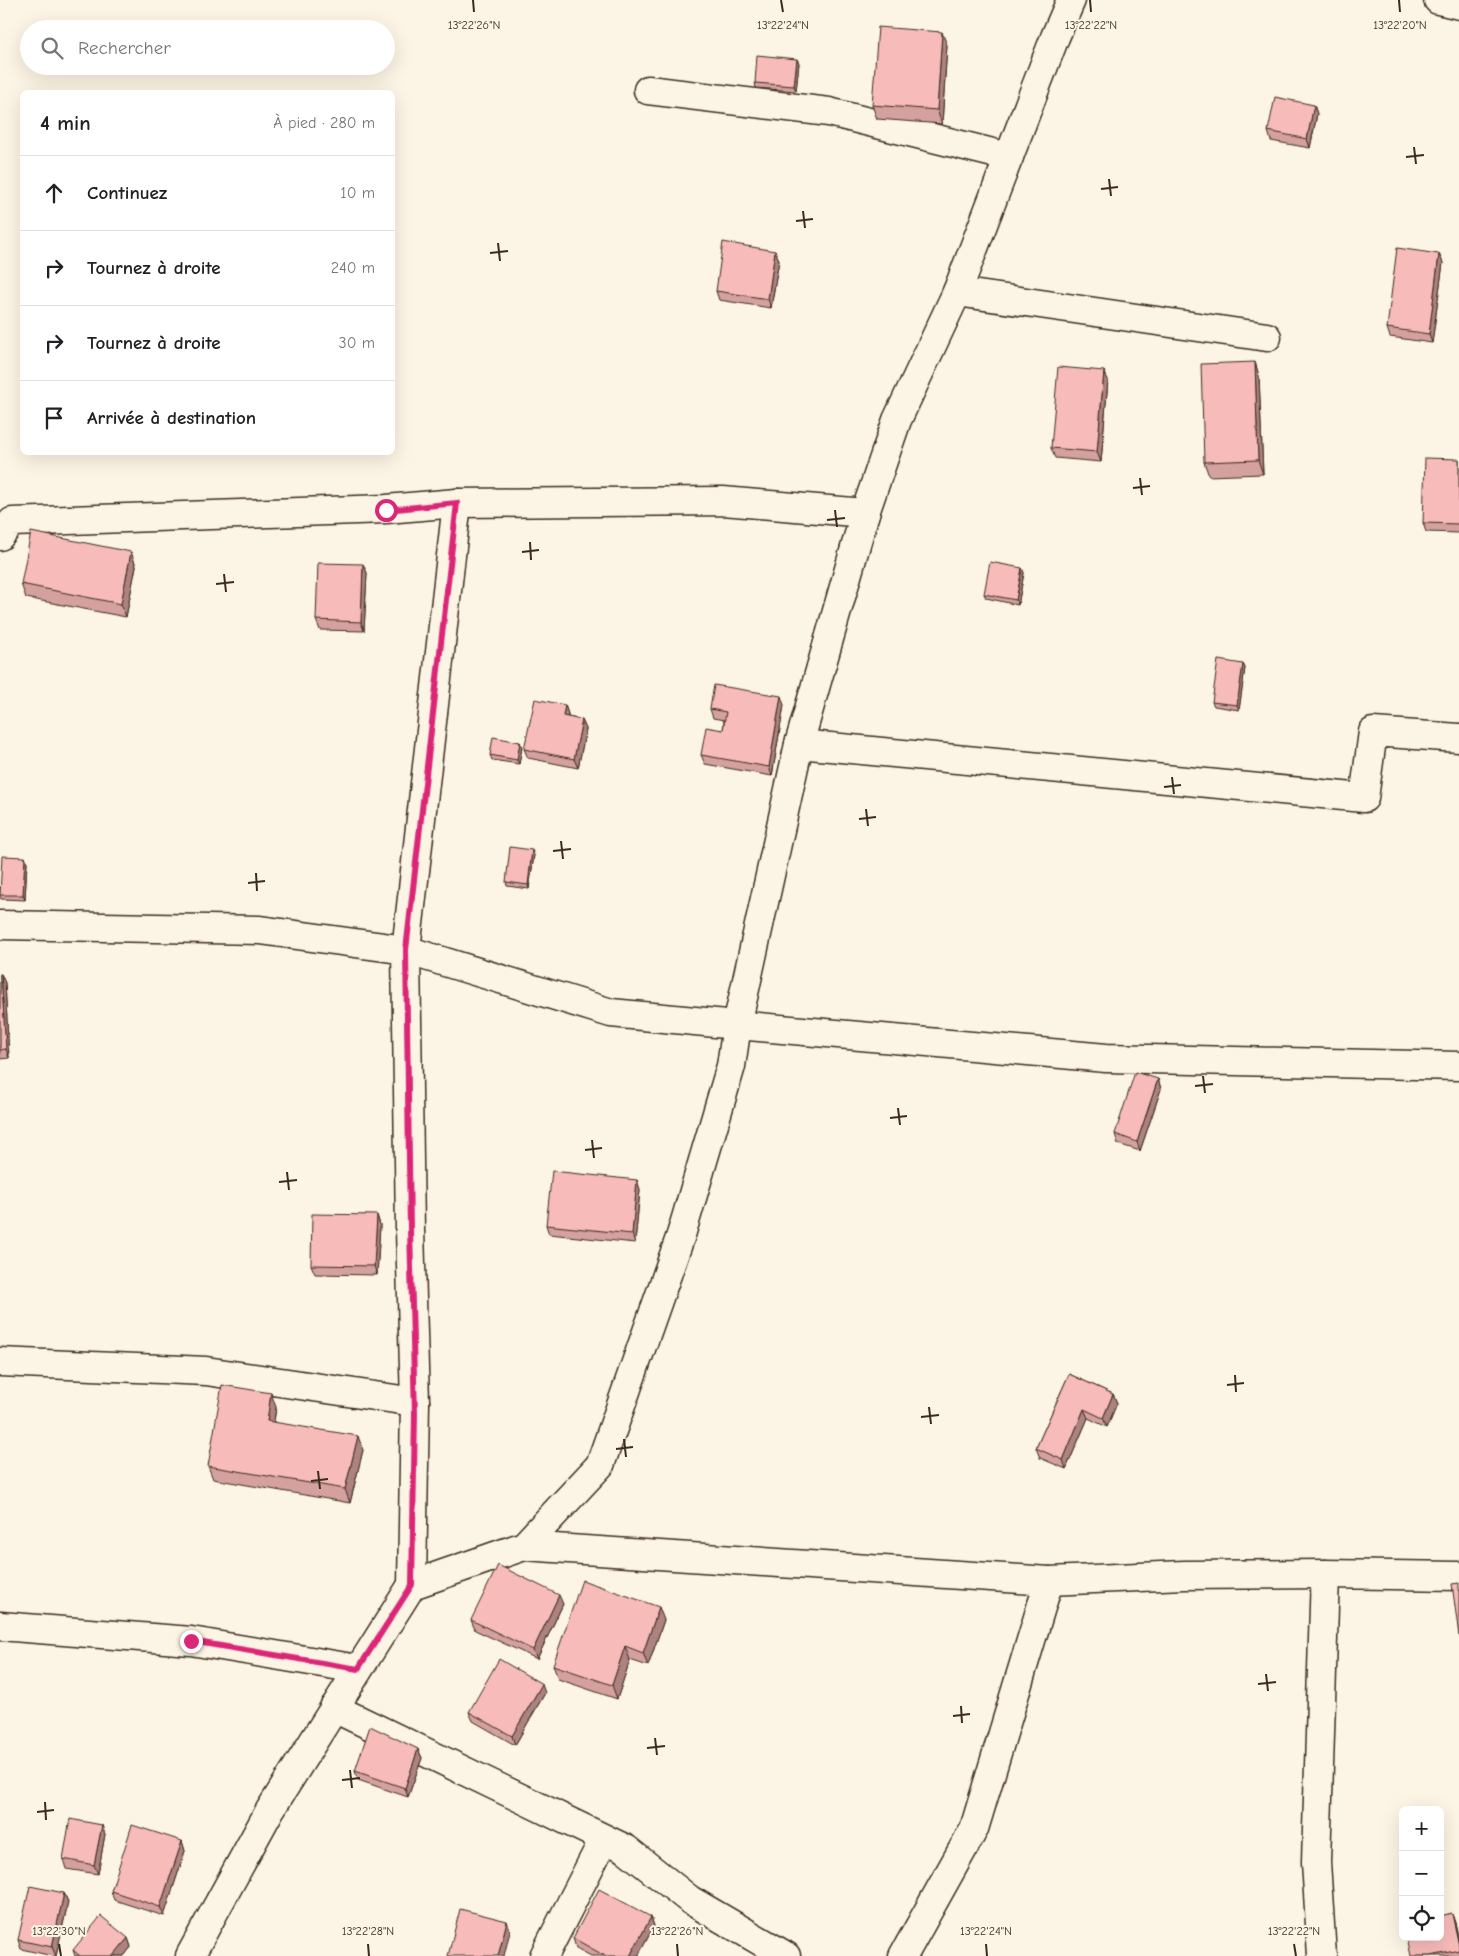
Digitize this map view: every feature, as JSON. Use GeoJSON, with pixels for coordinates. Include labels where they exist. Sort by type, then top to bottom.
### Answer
{"type":"FeatureCollection","features":[{"type":"Feature","properties":{"kind":"street"},"geometry":{"type":"LineString","coordinates":[[524,1546],[600,1465],[681,1235],[731,1066],[738,1025],[799,744],[865,513],[897,420],[957,292],[1071,0]]}},
{"type":"Feature","properties":{"kind":"street"},"geometry":{"type":"LineString","coordinates":[[1438,0],[1459,5]]}},
{"type":"Feature","properties":{"kind":"street"},"geometry":{"type":"LineString","coordinates":[[648,90],[830,112],[1009,157]]}},
{"type":"Feature","properties":{"kind":"street"},"geometry":{"type":"LineString","coordinates":[[957,292],[1267,337]]}},
{"type":"Feature","properties":{"kind":"street"},"geometry":{"type":"LineString","coordinates":[[0,536],[12,522],[386,510],[457,503],[723,501],[865,513]]}},
{"type":"Feature","properties":{"kind":"street"},"geometry":{"type":"LineString","coordinates":[[197,1954],[270,1810],[412,1585],[415,1402],[410,1230],[406,950],[457,503]]}},
{"type":"Feature","properties":{"kind":"street"},"geometry":{"type":"LineString","coordinates":[[799,744],[1364,798],[1372,732],[1459,738]]}},
{"type":"Feature","properties":{"kind":"street"},"geometry":{"type":"LineString","coordinates":[[0,925],[260,930],[406,950],[611,1012],[738,1025],[1106,1058],[1459,1066]]}},
{"type":"Feature","properties":{"kind":"street"},"geometry":{"type":"LineString","coordinates":[[0,1362],[206,1371],[415,1402]]}},
{"type":"Feature","properties":{"kind":"street"},"geometry":{"type":"LineString","coordinates":[[412,1585],[524,1546],[1049,1581],[1184,1575],[1325,1574],[1459,1576]]}},
{"type":"Feature","properties":{"kind":"street"},"geometry":{"type":"LineString","coordinates":[[1322,1956],[1316,1862],[1325,1574]]}},
{"type":"Feature","properties":{"kind":"street"},"geometry":{"type":"LineString","coordinates":[[903,1956],[974,1829],[1049,1581]]}},
{"type":"Feature","properties":{"kind":"street"},"geometry":{"type":"LineString","coordinates":[[0,1626],[191,1641],[358,1669]]}},
{"type":"Feature","properties":{"kind":"street"},"geometry":{"type":"LineString","coordinates":[[334,1708],[626,1849],[690,1900],[786,1956]]}},
{"type":"Feature","properties":{"kind":"street"},"geometry":{"type":"LineString","coordinates":[[544,1956],[604,1839]]}},
{"type":"Feature","properties":{"kind":"building"},"geometry":{"type":"Polygon","coordinates":[[[878,27],[942,32],[937,110],[872,105],[878,27]]]}},
{"type":"Feature","properties":{"kind":"building"},"geometry":{"type":"Polygon","coordinates":[[[757,55],[797,59],[794,86],[755,83],[757,55]]]}},
{"type":"Feature","properties":{"kind":"building"},"geometry":{"type":"Polygon","coordinates":[[[1275,97],[1314,105],[1307,139],[1268,131],[1275,97]]]}},
{"type":"Feature","properties":{"kind":"building"},"geometry":{"type":"Polygon","coordinates":[[[723,242],[775,251],[768,299],[716,291],[723,242]]]}},
{"type":"Feature","properties":{"kind":"building"},"geometry":{"type":"Polygon","coordinates":[[[1397,248],[1439,254],[1429,334],[1387,328],[1397,248]]]}},
{"type":"Feature","properties":{"kind":"building"},"geometry":{"type":"Polygon","coordinates":[[[1255,362],[1258,460],[1204,462],[1201,364],[1255,362]]]}},
{"type":"Feature","properties":{"kind":"building"},"geometry":{"type":"Polygon","coordinates":[[[1058,367],[1104,371],[1097,452],[1051,448],[1058,367]]]}},
{"type":"Feature","properties":{"kind":"building"},"geometry":{"type":"Polygon","coordinates":[[[1425,458],[1459,459],[1459,524],[1423,523],[1425,458]]]}},
{"type":"Feature","properties":{"kind":"building"},"geometry":{"type":"Polygon","coordinates":[[[31,532],[131,552],[121,604],[21,584],[31,532]]]}},
{"type":"Feature","properties":{"kind":"building"},"geometry":{"type":"Polygon","coordinates":[[[990,562],[1022,568],[1016,600],[984,594],[990,562]]]}},
{"type":"Feature","properties":{"kind":"building"},"geometry":{"type":"Polygon","coordinates":[[[318,563],[363,564],[361,622],[316,620],[318,563]]]}},
{"type":"Feature","properties":{"kind":"building"},"geometry":{"type":"Polygon","coordinates":[[[1218,660],[1243,664],[1237,705],[1212,702],[1218,660]]]}},
{"type":"Feature","properties":{"kind":"building"},"geometry":{"type":"Polygon","coordinates":[[[714,685],[781,696],[769,767],[701,755],[706,727],[723,730],[726,712],[710,709],[714,685]]]}},
{"type":"Feature","properties":{"kind":"building"},"geometry":{"type":"Polygon","coordinates":[[[535,699],[565,705],[563,716],[582,720],[574,759],[524,749],[535,699]]]}},
{"type":"Feature","properties":{"kind":"building"},"geometry":{"type":"Polygon","coordinates":[[[493,737],[520,742],[517,760],[490,755],[493,737]]]}},
{"type":"Feature","properties":{"kind":"building"},"geometry":{"type":"Polygon","coordinates":[[[510,847],[532,850],[528,885],[506,882],[510,847]]]}},
{"type":"Feature","properties":{"kind":"building"},"geometry":{"type":"Polygon","coordinates":[[[2,856],[25,857],[23,895],[0,895],[2,856]]]}},
{"type":"Feature","properties":{"kind":"building"},"geometry":{"type":"Polygon","coordinates":[[[0,974],[6,1049],[0,1050],[0,974]]]}},
{"type":"Feature","properties":{"kind":"building"},"geometry":{"type":"Polygon","coordinates":[[[1135,1072],[1158,1079],[1137,1142],[1115,1134],[1135,1072]]]}},
{"type":"Feature","properties":{"kind":"building"},"geometry":{"type":"Polygon","coordinates":[[[552,1171],[637,1180],[632,1234],[546,1225],[552,1171]]]}},
{"type":"Feature","properties":{"kind":"building"},"geometry":{"type":"Polygon","coordinates":[[[312,1214],[377,1215],[374,1266],[311,1265],[312,1214]]]}},
{"type":"Feature","properties":{"kind":"building"},"geometry":{"type":"Polygon","coordinates":[[[1069,1374],[1113,1394],[1103,1418],[1084,1409],[1063,1460],[1036,1448],[1069,1374]]]}},
{"type":"Feature","properties":{"kind":"building"},"geometry":{"type":"Polygon","coordinates":[[[222,1385],[271,1393],[267,1421],[358,1436],[345,1489],[208,1466],[222,1385]]]}},
{"type":"Feature","properties":{"kind":"building"},"geometry":{"type":"Polygon","coordinates":[[[498,1565],[559,1595],[533,1650],[471,1620],[498,1565]]]}},
{"type":"Feature","properties":{"kind":"building"},"geometry":{"type":"Polygon","coordinates":[[[582,1580],[659,1607],[643,1653],[625,1646],[612,1685],[553,1665],[582,1580]]]}},
{"type":"Feature","properties":{"kind":"building"},"geometry":{"type":"Polygon","coordinates":[[[1459,1583],[1459,1636],[1452,1584],[1459,1583]]]}},
{"type":"Feature","properties":{"kind":"building"},"geometry":{"type":"Polygon","coordinates":[[[499,1659],[542,1684],[512,1736],[469,1712],[499,1659]]]}},
{"type":"Feature","properties":{"kind":"building"},"geometry":{"type":"Polygon","coordinates":[[[370,1726],[418,1749],[405,1788],[355,1771],[370,1726]]]}},
{"type":"Feature","properties":{"kind":"building"},"geometry":{"type":"Polygon","coordinates":[[[70,1819],[102,1825],[94,1865],[63,1859],[70,1819]]]}},
{"type":"Feature","properties":{"kind":"building"},"geometry":{"type":"Polygon","coordinates":[[[132,1825],[182,1841],[160,1907],[111,1891],[132,1825]]]}},
{"type":"Feature","properties":{"kind":"building"},"geometry":{"type":"Polygon","coordinates":[[[30,1886],[64,1893],[52,1947],[18,1940],[30,1886]]]}},
{"type":"Feature","properties":{"kind":"building"},"geometry":{"type":"Polygon","coordinates":[[[599,1889],[651,1917],[630,1956],[605,1956],[573,1938],[599,1889]]]}},
{"type":"Feature","properties":{"kind":"building"},"geometry":{"type":"Polygon","coordinates":[[[460,1909],[507,1921],[498,1956],[448,1956],[460,1909]]]}},
{"type":"Feature","properties":{"kind":"building"},"geometry":{"type":"Polygon","coordinates":[[[1452,1914],[1459,1950],[1431,1956],[1411,1956],[1408,1941],[1444,1941],[1444,1916],[1452,1914]]]}},
{"type":"Feature","properties":{"kind":"building"},"geometry":{"type":"Polygon","coordinates":[[[101,1916],[128,1938],[113,1956],[80,1956],[73,1950],[101,1916]]]}},
{"type":"Feature","properties":{"kind":"route"},"geometry":{"type":"LineString","coordinates":[[191,1641],[358,1669],[412,1585],[415,1414],[406,950],[457,503],[386,510]]}}]}
